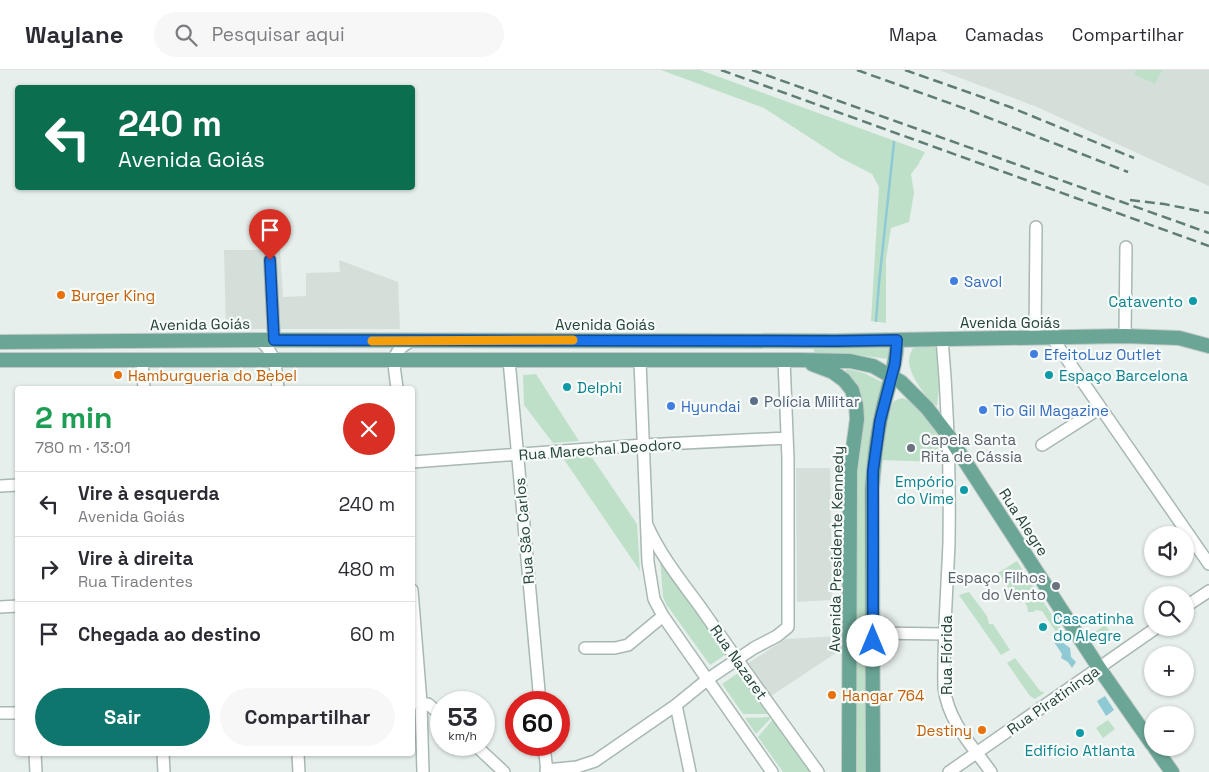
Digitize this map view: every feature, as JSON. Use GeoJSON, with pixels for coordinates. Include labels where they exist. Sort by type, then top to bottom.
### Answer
{"type":"FeatureCollection","features":[{"type":"Feature","properties":{"kind":"main road","name":"Avenida Goiás"},"geometry":{"type":"LineString","coordinates":[[0,342],[260,340],[836,341],[1126,336],[1179,338],[1209,346]]}},
{"type":"Feature","properties":{"kind":"main road"},"geometry":{"type":"LineString","coordinates":[[873,772],[873,471],[882,412],[893,376],[897,340]]}},
{"type":"Feature","properties":{"kind":"main road"},"geometry":{"type":"LineString","coordinates":[[784,360],[784,351],[788,346],[836,341]]}},
{"type":"Feature","properties":{"kind":"main road"},"geometry":{"type":"LineString","coordinates":[[0,360],[799,360],[860,362],[878,368],[893,376]]}},
{"type":"Feature","properties":{"kind":"main road","name":"Avenida Presidente Kennedy"},"geometry":{"type":"LineString","coordinates":[[799,360],[821,367],[844,380],[852,390],[856,405],[857,419],[850,470],[849,772]]}},
{"type":"Feature","properties":{"kind":"main road","name":"Rua Alegre"},"geometry":{"type":"LineString","coordinates":[[893,376],[927,408],[948,436],[1099,668],[1144,733]]}},
{"type":"Feature","properties":{"kind":"main road"},"geometry":{"type":"LineString","coordinates":[[1161,756],[1172,772]]}},
{"type":"Feature","properties":{"kind":"street"},"geometry":{"type":"LineString","coordinates":[[1035,338],[1036,228]]}},
{"type":"Feature","properties":{"kind":"street"},"geometry":{"type":"LineString","coordinates":[[1126,247],[1126,336]]}},
{"type":"Feature","properties":{"kind":"street"},"geometry":{"type":"LineString","coordinates":[[270,260],[274,340]]}},
{"type":"Feature","properties":{"kind":"street","name":"Rua Flórida"},"geometry":{"type":"LineString","coordinates":[[942,338],[948,436],[949,541],[944,667],[946,703],[952,717],[991,772]]}},
{"type":"Feature","properties":{"kind":"street"},"geometry":{"type":"LineString","coordinates":[[1053,338],[1209,564]]}},
{"type":"Feature","properties":{"kind":"street"},"geometry":{"type":"LineString","coordinates":[[260,340],[268,346],[275,360],[278,386]]}},
{"type":"Feature","properties":{"kind":"street"},"geometry":{"type":"LineString","coordinates":[[397,386],[394,360],[397,350],[411,341]]}},
{"type":"Feature","properties":{"kind":"street"},"geometry":{"type":"LineString","coordinates":[[142,360],[144,386]]}},
{"type":"Feature","properties":{"kind":"street","name":"Rua São Carlos"},"geometry":{"type":"LineString","coordinates":[[508,360],[539,691]]}},
{"type":"Feature","properties":{"kind":"street"},"geometry":{"type":"LineString","coordinates":[[545,756],[546,771],[577,767],[595,761],[676,705],[708,679],[777,636],[788,627],[788,438],[784,360]]}},
{"type":"Feature","properties":{"kind":"street"},"geometry":{"type":"LineString","coordinates":[[640,361],[645,520],[648,562],[654,599],[663,616],[772,772]]}},
{"type":"Feature","properties":{"kind":"street"},"geometry":{"type":"LineString","coordinates":[[1042,445],[1100,408]]}},
{"type":"Feature","properties":{"kind":"street","name":"Rua Marechal Deodoro"},"geometry":{"type":"LineString","coordinates":[[415,462],[643,445],[788,438]]}},
{"type":"Feature","properties":{"kind":"street"},"geometry":{"type":"LineString","coordinates":[[0,486],[15,485]]}},
{"type":"Feature","properties":{"kind":"street","name":"Rua Nazaret"},"geometry":{"type":"LineString","coordinates":[[645,520],[661,550],[736,660],[818,772]]}},
{"type":"Feature","properties":{"kind":"street"},"geometry":{"type":"LineString","coordinates":[[648,562],[654,553],[661,550]]}},
{"type":"Feature","properties":{"kind":"street"},"geometry":{"type":"LineString","coordinates":[[1194,601],[1209,590]]}},
{"type":"Feature","properties":{"kind":"street"},"geometry":{"type":"LineString","coordinates":[[0,607],[15,606]]}},
{"type":"Feature","properties":{"kind":"street"},"geometry":{"type":"LineString","coordinates":[[585,648],[615,648],[628,645],[663,616]]}},
{"type":"Feature","properties":{"kind":"street"},"geometry":{"type":"LineString","coordinates":[[873,633],[945,634]]}},
{"type":"Feature","properties":{"kind":"street","name":"Rua Piratininga"},"geometry":{"type":"LineString","coordinates":[[949,772],[1145,636]]}},
{"type":"Feature","properties":{"kind":"street"},"geometry":{"type":"LineString","coordinates":[[415,658],[423,772]]}},
{"type":"Feature","properties":{"kind":"street"},"geometry":{"type":"LineString","coordinates":[[417,703],[430,706]]}},
{"type":"Feature","properties":{"kind":"street"},"geometry":{"type":"LineString","coordinates":[[676,705],[690,772]]}},
{"type":"Feature","properties":{"kind":"street"},"geometry":{"type":"LineString","coordinates":[[0,713],[15,713]]}},
{"type":"Feature","properties":{"kind":"street"},"geometry":{"type":"LineString","coordinates":[[35,756],[36,772]]}},
{"type":"Feature","properties":{"kind":"street"},"geometry":{"type":"LineString","coordinates":[[163,756],[164,772]]}},
{"type":"Feature","properties":{"kind":"street"},"geometry":{"type":"LineString","coordinates":[[298,756],[299,772]]}},
{"type":"Feature","properties":{"kind":"street"},"geometry":{"type":"LineString","coordinates":[[487,756],[504,772]]}},
{"type":"Feature","properties":{"kind":"shaded area"},"geometry":{"type":"Polygon","coordinates":[[[939,70],[1209,70],[1209,186],[1037,107],[939,70]]]}},
{"type":"Feature","properties":{"kind":"shaded area"},"geometry":{"type":"Polygon","coordinates":[[[224,250],[280,250],[283,297],[306,296],[306,273],[340,272],[339,260],[398,282],[400,329],[226,329],[224,250]]]}},
{"type":"Feature","properties":{"kind":"shaded area"},"geometry":{"type":"Polygon","coordinates":[[[796,468],[830,468],[832,600],[797,602],[796,468]]]}},
{"type":"Feature","properties":{"kind":"shaded area"},"geometry":{"type":"Polygon","coordinates":[[[837,636],[841,640],[842,649],[771,696],[748,663],[786,639],[837,636]]]}},
{"type":"Feature","properties":{"kind":"green space"},"geometry":{"type":"Polygon","coordinates":[[[661,70],[700,70],[925,152],[911,174],[914,193],[909,222],[891,228],[886,259],[886,323],[871,321],[879,187],[872,174],[841,158],[764,108],[661,70]]]}},
{"type":"Feature","properties":{"kind":"green space"},"geometry":{"type":"Polygon","coordinates":[[[1136,70],[1162,70],[1155,84],[1134,74],[1136,70]]]}},
{"type":"Feature","properties":{"kind":"green space"},"geometry":{"type":"Polygon","coordinates":[[[887,346],[890,352],[889,359],[850,354],[815,354],[813,348],[887,346]]]}},
{"type":"Feature","properties":{"kind":"green space"},"geometry":{"type":"Polygon","coordinates":[[[920,346],[939,347],[941,369],[937,406],[918,385],[909,365],[909,357],[913,348],[920,346]]]}},
{"type":"Feature","properties":{"kind":"green space"},"geometry":{"type":"Polygon","coordinates":[[[847,369],[864,373],[882,382],[869,469],[869,772],[857,772],[854,626],[856,471],[845,371],[847,369]]]}},
{"type":"Feature","properties":{"kind":"green space"},"geometry":{"type":"Polygon","coordinates":[[[536,374],[579,441],[553,443],[524,405],[523,375],[536,374]]]}},
{"type":"Feature","properties":{"kind":"green space"},"geometry":{"type":"Polygon","coordinates":[[[902,398],[921,409],[932,421],[942,441],[941,462],[878,460],[885,420],[894,401],[902,398]]]}},
{"type":"Feature","properties":{"kind":"green space"},"geometry":{"type":"Polygon","coordinates":[[[591,456],[637,524],[640,571],[563,458],[591,456]]]}},
{"type":"Feature","properties":{"kind":"green space"},"geometry":{"type":"Polygon","coordinates":[[[660,559],[728,653],[710,665],[666,604],[663,597],[660,559]]]}},
{"type":"Feature","properties":{"kind":"green space"},"geometry":{"type":"Polygon","coordinates":[[[1017,561],[1061,629],[1056,632],[1042,611],[1028,612],[1025,604],[1036,597],[1033,593],[1019,603],[998,573],[1017,561]]]}},
{"type":"Feature","properties":{"kind":"green space"},"geometry":{"type":"Polygon","coordinates":[[[969,592],[987,616],[989,624],[993,624],[1010,650],[1001,655],[959,595],[969,592]]]}},
{"type":"Feature","properties":{"kind":"green space"},"geometry":{"type":"Polygon","coordinates":[[[1105,625],[1111,633],[1098,642],[1092,634],[1105,625]]]}},
{"type":"Feature","properties":{"kind":"green space"},"geometry":{"type":"Polygon","coordinates":[[[1015,658],[1041,692],[1043,691],[1044,693],[1035,699],[1030,696],[1007,663],[1015,658]]]}},
{"type":"Feature","properties":{"kind":"green space"},"geometry":{"type":"Polygon","coordinates":[[[741,671],[771,714],[743,714],[722,684],[741,671]]]}},
{"type":"Feature","properties":{"kind":"green space"},"geometry":{"type":"Polygon","coordinates":[[[772,717],[756,734],[745,718],[772,717]]]}},
{"type":"Feature","properties":{"kind":"green space"},"geometry":{"type":"Polygon","coordinates":[[[773,719],[811,772],[783,772],[758,737],[773,719]]]}},
{"type":"Feature","properties":{"kind":"green space"},"geometry":{"type":"Polygon","coordinates":[[[1108,720],[1115,729],[1103,738],[1096,728],[1108,720]]]}},
{"type":"Feature","properties":{"kind":"water"},"geometry":{"type":"Polygon","coordinates":[[[1058,639],[1070,648],[1071,657],[1076,662],[1072,668],[1068,662],[1061,658],[1062,654],[1054,642],[1058,639]]]}},
{"type":"Feature","properties":{"kind":"water"},"geometry":{"type":"Polygon","coordinates":[[[1105,696],[1114,710],[1106,716],[1097,701],[1105,696]]]}},
{"type":"Feature","properties":{"kind":"waterway"},"geometry":{"type":"LineString","coordinates":[[876,321],[894,142]]}},
{"type":"Feature","properties":{"kind":"railway"},"geometry":{"type":"LineString","coordinates":[[721,70],[1209,246]]}},
{"type":"Feature","properties":{"kind":"railway"},"geometry":{"type":"LineString","coordinates":[[752,70],[1209,233]]}},
{"type":"Feature","properties":{"kind":"railway"},"geometry":{"type":"LineString","coordinates":[[857,70],[966,109],[1128,172]]}},
{"type":"Feature","properties":{"kind":"railway"},"geometry":{"type":"LineString","coordinates":[[905,70],[1010,107],[1134,158]]}},
{"type":"Feature","properties":{"kind":"railway"},"geometry":{"type":"LineString","coordinates":[[1130,200],[1164,204],[1209,213]]}},
{"type":"Feature","properties":{"kind":"slow traffic"},"geometry":{"type":"LineString","coordinates":[[372,341],[573,340]]}},
{"type":"Feature","properties":{"kind":"place","name":"Savol"},"geometry":{"type":"Point","coordinates":[954,281]}},
{"type":"Feature","properties":{"kind":"place","name":"Burger King"},"geometry":{"type":"Point","coordinates":[61,295]}},
{"type":"Feature","properties":{"kind":"place","name":"Catavento"},"geometry":{"type":"Point","coordinates":[1193,301]}},
{"type":"Feature","properties":{"kind":"place","name":"EfeitoLuz Outlet"},"geometry":{"type":"Point","coordinates":[1034,354]}},
{"type":"Feature","properties":{"kind":"place","name":"Hamburgueria do Bebel"},"geometry":{"type":"Point","coordinates":[118,375]}},
{"type":"Feature","properties":{"kind":"place","name":"Espaço Barcelona"},"geometry":{"type":"Point","coordinates":[1049,375]}},
{"type":"Feature","properties":{"kind":"place","name":"Delphi"},"geometry":{"type":"Point","coordinates":[567,387]}},
{"type":"Feature","properties":{"kind":"place","name":"Polícia Militar"},"geometry":{"type":"Point","coordinates":[754,401]}},
{"type":"Feature","properties":{"kind":"place","name":"Hyundai"},"geometry":{"type":"Point","coordinates":[671,406]}},
{"type":"Feature","properties":{"kind":"place","name":"Tio Gil Magazine"},"geometry":{"type":"Point","coordinates":[983,410]}},
{"type":"Feature","properties":{"kind":"place","name":"Capela Santa Rita de Cássia"},"geometry":{"type":"Point","coordinates":[911,448]}},
{"type":"Feature","properties":{"kind":"place","name":"Empório do Vime"},"geometry":{"type":"Point","coordinates":[964,490]}},
{"type":"Feature","properties":{"kind":"place","name":"Espaço Filhos do Vento"},"geometry":{"type":"Point","coordinates":[1056,586]}},
{"type":"Feature","properties":{"kind":"place","name":"Cascatinha do Alegre"},"geometry":{"type":"Point","coordinates":[1043,627]}},
{"type":"Feature","properties":{"kind":"place","name":"Hangar 764"},"geometry":{"type":"Point","coordinates":[832,695]}},
{"type":"Feature","properties":{"kind":"place","name":"Destiny"},"geometry":{"type":"Point","coordinates":[982,730]}},
{"type":"Feature","properties":{"kind":"place","name":"Edifício Atlanta"},"geometry":{"type":"Point","coordinates":[1080,733]}},
{"type":"Feature","properties":{"kind":"route"},"geometry":{"type":"LineString","coordinates":[[270,260],[274,340],[897,340],[893,376],[880,421],[873,471],[873,641]]}}]}
